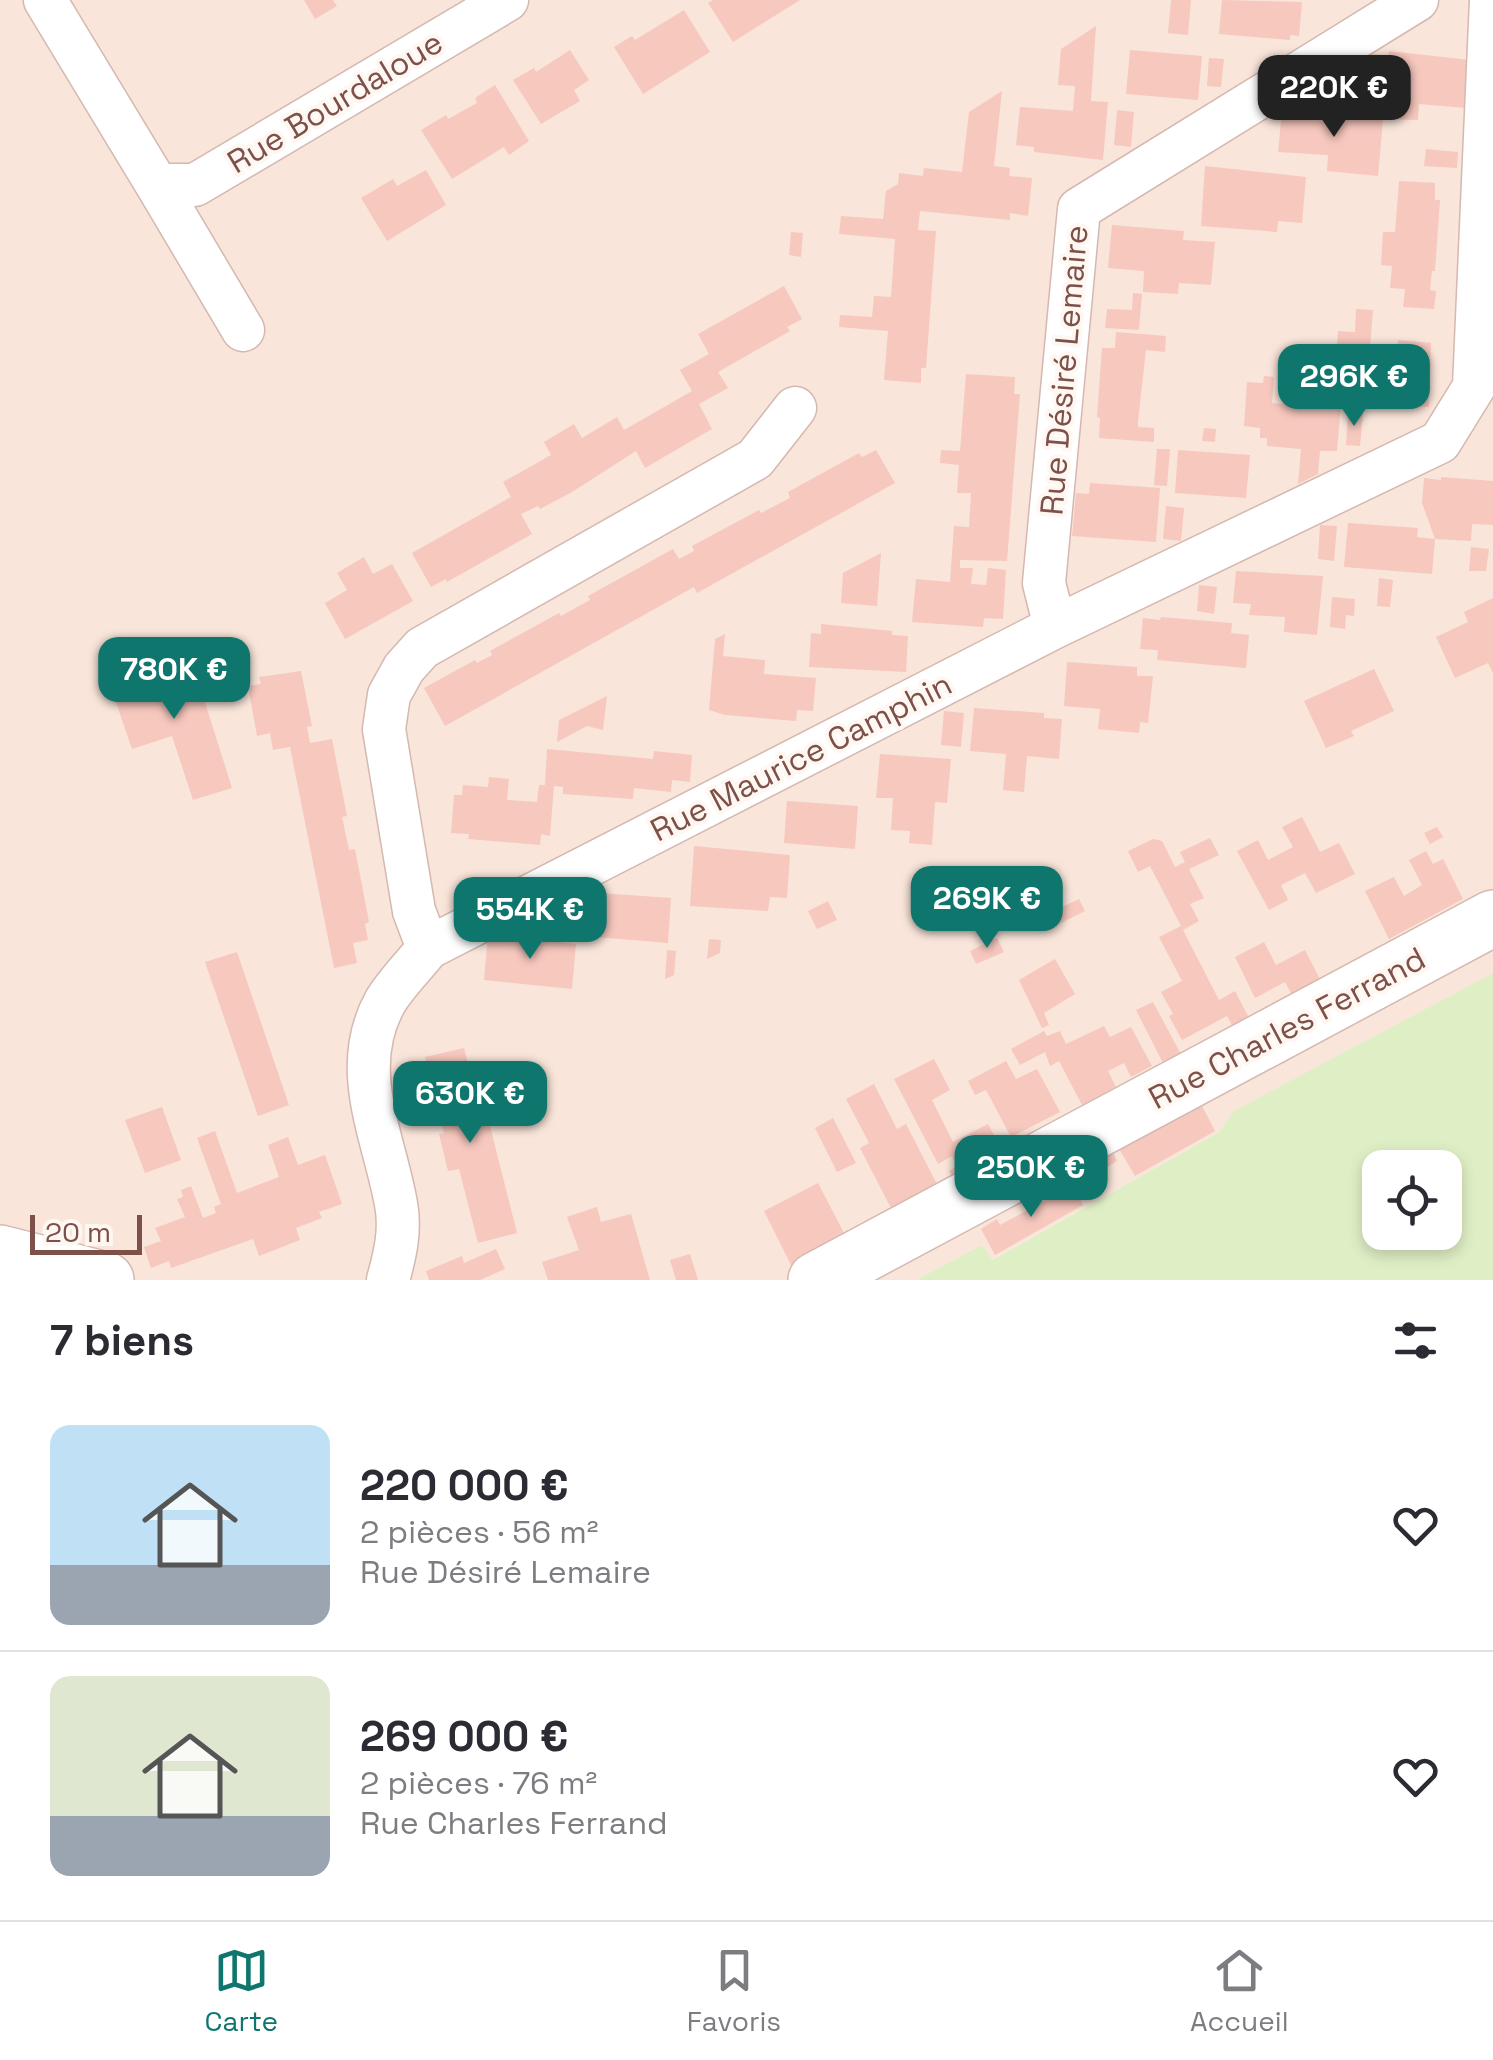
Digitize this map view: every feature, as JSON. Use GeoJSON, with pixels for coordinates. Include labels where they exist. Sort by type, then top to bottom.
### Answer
{"type":"FeatureCollection","features":[{"type":"Feature","properties":{"kind":"street"},"geometry":{"type":"LineString","coordinates":[[46,0],[243,330]]}},
{"type":"Feature","properties":{"kind":"street","name":"Rue Bourdaloue"},"geometry":{"type":"LineString","coordinates":[[156,185],[195,185],[508,0]]}},
{"type":"Feature","properties":{"kind":"street","name":"Rue Désiré Lemaire"},"geometry":{"type":"LineString","coordinates":[[1055,628],[1044,583],[1079,209],[1417,0]]}},
{"type":"Feature","properties":{"kind":"street","name":"Rue Maurice Camphin"},"geometry":{"type":"LineString","coordinates":[[388,1280],[397,1240],[397,1207],[370,1106],[368,1052],[385,1002],[428,948],[1055,628],[1440,442],[1474,387],[1491,0]]}},
{"type":"Feature","properties":{"kind":"street"},"geometry":{"type":"LineString","coordinates":[[428,948],[414,911],[384,729],[389,695],[404,668],[422,648],[755,459],[796,408]]}},
{"type":"Feature","properties":{"kind":"street","name":"Rue Charles Ferrand"},"geometry":{"type":"LineString","coordinates":[[816,1280],[1493,918]]}},
{"type":"Feature","properties":{"kind":"street"},"geometry":{"type":"LineString","coordinates":[[0,1253],[106,1280]]}},
{"type":"Feature","properties":{"kind":"shaded area"},"geometry":{"type":"Polygon","coordinates":[[[0,0],[1493,0],[1493,973],[1235,1111],[1219,1132],[991,1260],[982,1245],[916,1280],[0,1280],[0,0]]]}},
{"type":"Feature","properties":{"kind":"green space"},"geometry":{"type":"Polygon","coordinates":[[[1493,973],[1493,1280],[916,1280],[982,1245],[992,1260],[1219,1132],[1234,1111],[1493,973]]]}},
{"type":"Feature","properties":{"kind":"building"},"geometry":{"type":"Polygon","coordinates":[[[304,0],[333,0],[337,6],[315,19],[304,0]]]}},
{"type":"Feature","properties":{"kind":"building"},"geometry":{"type":"Polygon","coordinates":[[[800,0],[733,42],[708,3],[800,0]]]}},
{"type":"Feature","properties":{"kind":"building"},"geometry":{"type":"Polygon","coordinates":[[[1171,0],[1191,0],[1188,35],[1168,33],[1171,0]]]}},
{"type":"Feature","properties":{"kind":"building"},"geometry":{"type":"Polygon","coordinates":[[[1222,0],[1302,2],[1299,36],[1290,35],[1290,40],[1219,34],[1222,0]]]}},
{"type":"Feature","properties":{"kind":"building"},"geometry":{"type":"Polygon","coordinates":[[[684,10],[710,52],[643,94],[614,47],[632,36],[635,40],[684,10]]]}},
{"type":"Feature","properties":{"kind":"building"},"geometry":{"type":"Polygon","coordinates":[[[1096,26],[1091,101],[1108,102],[1103,160],[1034,152],[1034,147],[1016,145],[1020,107],[1073,111],[1075,86],[1058,85],[1061,49],[1096,26]]]}},
{"type":"Feature","properties":{"kind":"building"},"geometry":{"type":"Polygon","coordinates":[[[570,50],[589,80],[574,90],[580,101],[541,124],[513,80],[534,68],[536,72],[570,50]]]}},
{"type":"Feature","properties":{"kind":"building"},"geometry":{"type":"Polygon","coordinates":[[[1130,50],[1202,56],[1198,100],[1126,94],[1130,50]]]}},
{"type":"Feature","properties":{"kind":"building"},"geometry":{"type":"Polygon","coordinates":[[[1389,51],[1470,60],[1466,108],[1419,104],[1418,120],[1383,119],[1373,93],[1369,92],[1372,54],[1388,56],[1389,51]]]}},
{"type":"Feature","properties":{"kind":"building"},"geometry":{"type":"Polygon","coordinates":[[[1209,58],[1224,59],[1221,87],[1207,86],[1209,58]]]}},
{"type":"Feature","properties":{"kind":"building"},"geometry":{"type":"Polygon","coordinates":[[[495,85],[529,141],[509,155],[504,147],[452,179],[421,130],[477,103],[475,98],[495,85]]]}},
{"type":"Feature","properties":{"kind":"building"},"geometry":{"type":"Polygon","coordinates":[[[1002,91],[994,166],[1010,168],[1009,176],[1032,178],[1028,216],[1010,213],[1010,220],[920,211],[918,230],[936,231],[926,368],[921,368],[921,383],[884,380],[888,331],[839,327],[840,315],[872,317],[874,296],[891,297],[895,239],[839,234],[841,216],[883,219],[886,191],[898,184],[899,173],[923,176],[924,168],[962,172],[969,112],[1002,91]]]}},
{"type":"Feature","properties":{"kind":"building"},"geometry":{"type":"Polygon","coordinates":[[[1117,110],[1134,112],[1131,147],[1114,145],[1117,110]]]}},
{"type":"Feature","properties":{"kind":"building"},"geometry":{"type":"Polygon","coordinates":[[[1282,111],[1383,119],[1378,176],[1327,171],[1328,155],[1278,152],[1282,111]]]}},
{"type":"Feature","properties":{"kind":"building"},"geometry":{"type":"Polygon","coordinates":[[[1426,149],[1458,152],[1457,168],[1424,166],[1426,149]]]}},
{"type":"Feature","properties":{"kind":"building"},"geometry":{"type":"Polygon","coordinates":[[[1205,166],[1306,177],[1302,223],[1278,221],[1277,232],[1201,226],[1205,166]]]}},
{"type":"Feature","properties":{"kind":"building"},"geometry":{"type":"Polygon","coordinates":[[[426,170],[446,205],[387,241],[361,198],[393,179],[397,186],[426,170]]]}},
{"type":"Feature","properties":{"kind":"building"},"geometry":{"type":"Polygon","coordinates":[[[1399,181],[1435,183],[1435,200],[1440,200],[1430,290],[1436,291],[1434,309],[1403,307],[1405,289],[1390,288],[1392,266],[1381,265],[1383,232],[1395,232],[1399,181]]]}},
{"type":"Feature","properties":{"kind":"building"},"geometry":{"type":"Polygon","coordinates":[[[1112,225],[1184,231],[1183,240],[1215,242],[1211,285],[1179,283],[1178,294],[1143,292],[1144,271],[1108,268],[1112,225]]]}},
{"type":"Feature","properties":{"kind":"building"},"geometry":{"type":"Polygon","coordinates":[[[791,232],[803,233],[801,257],[789,255],[791,232]]]}},
{"type":"Feature","properties":{"kind":"building"},"geometry":{"type":"Polygon","coordinates":[[[784,286],[802,319],[787,327],[790,331],[718,372],[728,388],[699,404],[712,429],[645,468],[636,451],[572,492],[521,514],[532,534],[447,582],[446,579],[431,587],[412,553],[511,497],[503,482],[551,455],[544,442],[574,424],[582,438],[617,417],[624,430],[692,391],[680,370],[709,354],[698,334],[784,286]]]}},
{"type":"Feature","properties":{"kind":"building"},"geometry":{"type":"Polygon","coordinates":[[[1133,293],[1142,294],[1139,330],[1105,328],[1107,309],[1132,310],[1133,293]]]}},
{"type":"Feature","properties":{"kind":"building"},"geometry":{"type":"Polygon","coordinates":[[[1356,309],[1373,310],[1370,347],[1353,345],[1350,382],[1334,380],[1338,331],[1355,332],[1356,309]]]}},
{"type":"Feature","properties":{"kind":"building"},"geometry":{"type":"Polygon","coordinates":[[[1116,332],[1166,336],[1165,352],[1146,350],[1138,427],[1154,428],[1154,442],[1099,438],[1102,348],[1115,348],[1116,332]]]}},
{"type":"Feature","properties":{"kind":"building"},"geometry":{"type":"Polygon","coordinates":[[[1398,340],[1431,343],[1429,407],[1358,402],[1361,358],[1396,361],[1398,340]]]}},
{"type":"Feature","properties":{"kind":"building"},"geometry":{"type":"Polygon","coordinates":[[[966,374],[1015,377],[1014,394],[1020,394],[1007,561],[960,560],[960,568],[973,568],[971,584],[986,585],[988,568],[1006,570],[1003,619],[984,618],[983,627],[912,622],[916,579],[950,582],[954,526],[969,527],[971,493],[957,493],[959,465],[940,463],[941,450],[960,451],[966,374]]]}},
{"type":"Feature","properties":{"kind":"building"},"geometry":{"type":"Polygon","coordinates":[[[1264,376],[1274,377],[1272,403],[1304,406],[1306,390],[1342,392],[1337,451],[1320,451],[1318,474],[1298,484],[1301,449],[1267,446],[1267,438],[1260,438],[1260,428],[1244,426],[1247,382],[1263,383],[1264,376]]]}},
{"type":"Feature","properties":{"kind":"building"},"geometry":{"type":"Polygon","coordinates":[[[1348,411],[1363,413],[1360,446],[1346,445],[1348,411]]]}},
{"type":"Feature","properties":{"kind":"building"},"geometry":{"type":"Polygon","coordinates":[[[1204,428],[1216,429],[1215,442],[1202,441],[1204,428]]]}},
{"type":"Feature","properties":{"kind":"building"},"geometry":{"type":"Polygon","coordinates":[[[1157,449],[1170,449],[1167,486],[1154,485],[1157,449]]]}},
{"type":"Feature","properties":{"kind":"building"},"geometry":{"type":"Polygon","coordinates":[[[876,450],[895,483],[697,593],[694,587],[445,726],[424,688],[492,655],[490,651],[590,600],[588,596],[673,549],[679,559],[694,551],[692,546],[790,498],[788,492],[859,453],[862,457],[876,450]]]}},
{"type":"Feature","properties":{"kind":"building"},"geometry":{"type":"Polygon","coordinates":[[[1178,450],[1250,455],[1246,498],[1175,493],[1178,450]]]}},
{"type":"Feature","properties":{"kind":"building"},"geometry":{"type":"Polygon","coordinates":[[[1424,478],[1493,481],[1493,525],[1472,524],[1471,541],[1435,539],[1422,503],[1424,478]]]}},
{"type":"Feature","properties":{"kind":"building"},"geometry":{"type":"Polygon","coordinates":[[[1090,483],[1160,488],[1156,542],[1072,536],[1076,493],[1089,494],[1090,483]]]}},
{"type":"Feature","properties":{"kind":"building"},"geometry":{"type":"Polygon","coordinates":[[[1166,506],[1184,508],[1181,541],[1163,539],[1166,506]]]}},
{"type":"Feature","properties":{"kind":"building"},"geometry":{"type":"Polygon","coordinates":[[[1348,523],[1418,528],[1417,537],[1435,539],[1432,574],[1344,567],[1348,523]]]}},
{"type":"Feature","properties":{"kind":"building"},"geometry":{"type":"Polygon","coordinates":[[[1320,525],[1337,526],[1334,561],[1318,559],[1320,525]]]}},
{"type":"Feature","properties":{"kind":"building"},"geometry":{"type":"Polygon","coordinates":[[[1471,547],[1489,549],[1486,571],[1469,571],[1471,547]]]}},
{"type":"Feature","properties":{"kind":"building"},"geometry":{"type":"Polygon","coordinates":[[[881,553],[877,606],[841,603],[843,573],[881,553]]]}},
{"type":"Feature","properties":{"kind":"building"},"geometry":{"type":"Polygon","coordinates":[[[364,557],[373,574],[392,564],[413,601],[345,639],[325,603],[347,590],[337,573],[364,557]]]}},
{"type":"Feature","properties":{"kind":"building"},"geometry":{"type":"Polygon","coordinates":[[[1236,571],[1323,576],[1317,635],[1284,632],[1285,617],[1249,615],[1251,604],[1233,603],[1236,571]]]}},
{"type":"Feature","properties":{"kind":"building"},"geometry":{"type":"Polygon","coordinates":[[[1379,578],[1393,580],[1390,607],[1377,606],[1379,578]]]}},
{"type":"Feature","properties":{"kind":"building"},"geometry":{"type":"Polygon","coordinates":[[[1199,585],[1217,587],[1214,614],[1197,611],[1199,585]]]}},
{"type":"Feature","properties":{"kind":"building"},"geometry":{"type":"Polygon","coordinates":[[[1332,597],[1355,599],[1354,616],[1346,615],[1345,629],[1330,627],[1332,597]]]}},
{"type":"Feature","properties":{"kind":"building"},"geometry":{"type":"Polygon","coordinates":[[[1493,598],[1493,673],[1488,663],[1455,678],[1436,637],[1468,622],[1464,612],[1493,598]]]}},
{"type":"Feature","properties":{"kind":"building"},"geometry":{"type":"Polygon","coordinates":[[[1143,618],[1232,623],[1231,633],[1249,635],[1246,668],[1157,660],[1158,650],[1140,649],[1143,618]]]}},
{"type":"Feature","properties":{"kind":"building"},"geometry":{"type":"Polygon","coordinates":[[[821,624],[908,636],[906,672],[809,667],[811,633],[821,634],[821,624]]]}},
{"type":"Feature","properties":{"kind":"building"},"geometry":{"type":"Polygon","coordinates":[[[725,634],[723,656],[765,660],[764,674],[816,678],[813,711],[797,710],[796,721],[709,710],[715,639],[725,634]]]}},
{"type":"Feature","properties":{"kind":"building"},"geometry":{"type":"Polygon","coordinates":[[[191,658],[232,788],[193,800],[172,736],[132,749],[109,682],[191,658]]]}},
{"type":"Feature","properties":{"kind":"building"},"geometry":{"type":"Polygon","coordinates":[[[1067,662],[1137,667],[1137,676],[1153,676],[1148,723],[1140,722],[1139,733],[1098,729],[1100,709],[1064,706],[1067,662]]]}},
{"type":"Feature","properties":{"kind":"building"},"geometry":{"type":"Polygon","coordinates":[[[1374,669],[1394,711],[1326,748],[1304,701],[1374,669]]]}},
{"type":"Feature","properties":{"kind":"building"},"geometry":{"type":"Polygon","coordinates":[[[301,671],[312,726],[307,727],[310,743],[332,739],[347,816],[342,817],[349,850],[355,849],[369,922],[365,924],[368,940],[353,943],[357,963],[334,968],[290,747],[273,750],[270,733],[257,736],[248,686],[261,684],[259,677],[301,671]]]}},
{"type":"Feature","properties":{"kind":"building"},"geometry":{"type":"Polygon","coordinates":[[[607,696],[603,730],[587,726],[557,742],[559,720],[607,696]]]}},
{"type":"Feature","properties":{"kind":"building"},"geometry":{"type":"Polygon","coordinates":[[[974,708],[1044,713],[1044,718],[1062,719],[1059,759],[1027,756],[1024,792],[1003,790],[1006,754],[970,751],[974,708]]]}},
{"type":"Feature","properties":{"kind":"building"},"geometry":{"type":"Polygon","coordinates":[[[944,711],[964,713],[961,747],[941,745],[944,711]]]}},
{"type":"Feature","properties":{"kind":"building"},"geometry":{"type":"Polygon","coordinates":[[[547,749],[653,759],[654,751],[692,755],[690,782],[672,780],[671,792],[634,788],[633,799],[563,794],[563,787],[554,786],[550,836],[541,834],[540,845],[468,839],[469,834],[451,833],[454,795],[462,795],[463,785],[488,787],[489,777],[509,779],[507,800],[537,802],[539,785],[545,785],[547,749]]]}},
{"type":"Feature","properties":{"kind":"building"},"geometry":{"type":"Polygon","coordinates":[[[880,754],[951,759],[947,803],[935,802],[932,845],[909,843],[910,831],[891,830],[893,798],[876,798],[880,754]]]}},
{"type":"Feature","properties":{"kind":"building"},"geometry":{"type":"Polygon","coordinates":[[[787,801],[858,806],[855,849],[784,843],[787,801]]]}},
{"type":"Feature","properties":{"kind":"building"},"geometry":{"type":"Polygon","coordinates":[[[1302,817],[1320,852],[1339,843],[1355,874],[1316,893],[1305,873],[1281,885],[1288,900],[1269,910],[1237,851],[1258,840],[1268,860],[1293,847],[1282,827],[1302,817]]]}},
{"type":"Feature","properties":{"kind":"building"},"geometry":{"type":"Polygon","coordinates":[[[1437,827],[1443,837],[1430,844],[1424,833],[1437,827]]]}},
{"type":"Feature","properties":{"kind":"building"},"geometry":{"type":"Polygon","coordinates":[[[1210,838],[1219,855],[1189,869],[1204,898],[1190,904],[1199,921],[1183,930],[1219,1000],[1235,991],[1251,1022],[1235,1031],[1227,1016],[1182,1040],[1161,992],[1182,981],[1159,937],[1181,926],[1150,866],[1138,872],[1128,851],[1153,839],[1162,841],[1175,867],[1185,862],[1180,852],[1210,838]]]}},
{"type":"Feature","properties":{"kind":"building"},"geometry":{"type":"Polygon","coordinates":[[[694,846],[790,855],[787,898],[770,897],[768,911],[690,906],[694,846]]]}},
{"type":"Feature","properties":{"kind":"building"},"geometry":{"type":"Polygon","coordinates":[[[1426,851],[1433,864],[1443,859],[1463,899],[1389,939],[1365,891],[1394,877],[1404,896],[1422,885],[1409,860],[1426,851]]]}},
{"type":"Feature","properties":{"kind":"building"},"geometry":{"type":"Polygon","coordinates":[[[600,893],[671,898],[668,943],[596,937],[600,893]]]}},
{"type":"Feature","properties":{"kind":"building"},"geometry":{"type":"Polygon","coordinates":[[[572,894],[589,896],[587,926],[569,924],[572,894]]]}},
{"type":"Feature","properties":{"kind":"building"},"geometry":{"type":"Polygon","coordinates":[[[1079,899],[1085,911],[1043,928],[1039,918],[1079,899]]]}},
{"type":"Feature","properties":{"kind":"building"},"geometry":{"type":"Polygon","coordinates":[[[828,901],[837,920],[817,929],[808,911],[828,901]]]}},
{"type":"Feature","properties":{"kind":"building"},"geometry":{"type":"Polygon","coordinates":[[[488,935],[576,944],[572,989],[484,980],[488,935]]]}},
{"type":"Feature","properties":{"kind":"building"},"geometry":{"type":"Polygon","coordinates":[[[997,938],[1004,952],[976,964],[970,951],[997,938]]]}},
{"type":"Feature","properties":{"kind":"building"},"geometry":{"type":"Polygon","coordinates":[[[709,939],[721,940],[720,953],[707,959],[709,939]]]}},
{"type":"Feature","properties":{"kind":"building"},"geometry":{"type":"Polygon","coordinates":[[[1264,942],[1276,965],[1305,950],[1322,983],[1294,999],[1285,982],[1255,998],[1235,957],[1264,942]]]}},
{"type":"Feature","properties":{"kind":"building"},"geometry":{"type":"Polygon","coordinates":[[[667,950],[676,951],[674,975],[665,979],[667,950]]]}},
{"type":"Feature","properties":{"kind":"building"},"geometry":{"type":"Polygon","coordinates":[[[237,952],[289,1105],[258,1116],[205,962],[237,952]]]}},
{"type":"Feature","properties":{"kind":"building"},"geometry":{"type":"Polygon","coordinates":[[[1055,959],[1075,994],[1044,1013],[1049,1025],[1042,1028],[1019,980],[1055,959]]]}},
{"type":"Feature","properties":{"kind":"building"},"geometry":{"type":"Polygon","coordinates":[[[1153,1002],[1183,1058],[1165,1067],[1136,1010],[1153,1002]]]}},
{"type":"Feature","properties":{"kind":"building"},"geometry":{"type":"Polygon","coordinates":[[[1104,1026],[1110,1037],[1131,1027],[1152,1066],[1131,1077],[1124,1063],[1108,1071],[1116,1087],[1082,1105],[1059,1061],[1050,1066],[1045,1052],[1020,1065],[1011,1049],[1044,1031],[1047,1036],[1060,1031],[1066,1044],[1104,1026]]]}},
{"type":"Feature","properties":{"kind":"building"},"geometry":{"type":"Polygon","coordinates":[[[464,1048],[483,1124],[489,1122],[517,1233],[478,1243],[459,1169],[448,1171],[439,1134],[444,1133],[425,1057],[464,1048]]]}},
{"type":"Feature","properties":{"kind":"building"},"geometry":{"type":"Polygon","coordinates":[[[934,1059],[950,1090],[932,1100],[953,1142],[988,1124],[1004,1154],[954,1180],[949,1171],[957,1166],[952,1156],[938,1164],[894,1079],[934,1059]]]}},
{"type":"Feature","properties":{"kind":"building"},"geometry":{"type":"Polygon","coordinates":[[[1006,1061],[1016,1079],[1037,1069],[1060,1112],[1011,1137],[986,1090],[975,1095],[968,1081],[1006,1061]]]}},
{"type":"Feature","properties":{"kind":"building"},"geometry":{"type":"Polygon","coordinates":[[[874,1084],[897,1129],[906,1124],[939,1188],[893,1212],[860,1148],[869,1143],[846,1099],[874,1084]]]}},
{"type":"Feature","properties":{"kind":"building"},"geometry":{"type":"Polygon","coordinates":[[[1200,1102],[1215,1131],[1135,1176],[1118,1147],[1200,1102]]]}},
{"type":"Feature","properties":{"kind":"building"},"geometry":{"type":"Polygon","coordinates":[[[162,1107],[181,1160],[145,1173],[125,1120],[162,1107]]]}},
{"type":"Feature","properties":{"kind":"building"},"geometry":{"type":"Polygon","coordinates":[[[833,1118],[856,1163],[837,1172],[815,1128],[833,1118]]]}},
{"type":"Feature","properties":{"kind":"building"},"geometry":{"type":"Polygon","coordinates":[[[215,1131],[237,1193],[279,1177],[268,1145],[288,1137],[298,1165],[325,1155],[342,1204],[319,1212],[322,1218],[296,1228],[300,1240],[259,1256],[253,1239],[171,1268],[169,1261],[151,1268],[144,1247],[161,1241],[155,1228],[185,1217],[177,1199],[183,1197],[181,1190],[191,1186],[203,1218],[216,1213],[214,1207],[221,1204],[197,1138],[215,1131]]]}},
{"type":"Feature","properties":{"kind":"building"},"geometry":{"type":"Polygon","coordinates":[[[1112,1150],[1117,1161],[1102,1170],[1097,1159],[1112,1150]]]}},
{"type":"Feature","properties":{"kind":"building"},"geometry":{"type":"Polygon","coordinates":[[[818,1183],[846,1237],[792,1267],[764,1211],[818,1183]]]}},
{"type":"Feature","properties":{"kind":"building"},"geometry":{"type":"Polygon","coordinates":[[[1073,1185],[1083,1205],[995,1255],[981,1229],[997,1219],[1000,1225],[1073,1185]]]}},
{"type":"Feature","properties":{"kind":"building"},"geometry":{"type":"Polygon","coordinates":[[[597,1207],[601,1222],[631,1214],[650,1280],[548,1280],[542,1262],[579,1250],[567,1217],[597,1207]]]}},
{"type":"Feature","properties":{"kind":"building"},"geometry":{"type":"Polygon","coordinates":[[[496,1249],[505,1269],[480,1280],[429,1280],[426,1271],[462,1256],[464,1263],[496,1249]]]}},
{"type":"Feature","properties":{"kind":"building"},"geometry":{"type":"Polygon","coordinates":[[[690,1254],[698,1280],[676,1280],[670,1260],[690,1254]]]}}]}
